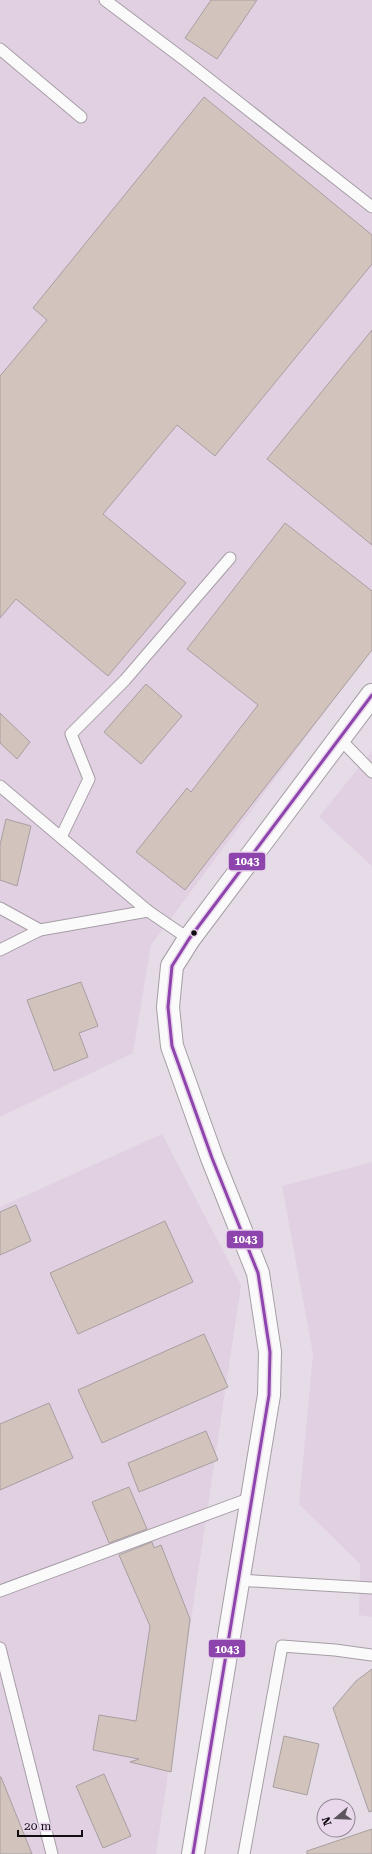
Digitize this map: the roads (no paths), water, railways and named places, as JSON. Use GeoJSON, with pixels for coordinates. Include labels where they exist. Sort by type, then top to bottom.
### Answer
{"type":"FeatureCollection","features":[{"type":"Feature","properties":{"kind":"street"},"geometry":{"type":"LineString","coordinates":[[192,1854],[269,1395],[270,1352],[258,1273],[193,1107],[172,1046],[168,1007],[172,966],[189,939],[338,738],[372,695]]}},
{"type":"Feature","properties":{"kind":"lane"},"geometry":{"type":"LineString","coordinates":[[105,0],[186,61],[372,207]]}},
{"type":"Feature","properties":{"kind":"lane"},"geometry":{"type":"LineString","coordinates":[[0,49],[81,117]]}},
{"type":"Feature","properties":{"kind":"lane"},"geometry":{"type":"LineString","coordinates":[[61,837],[89,779],[71,734],[125,680],[230,558]]}},
{"type":"Feature","properties":{"kind":"lane"},"geometry":{"type":"LineString","coordinates":[[338,738],[372,772]]}},
{"type":"Feature","properties":{"kind":"lane"},"geometry":{"type":"LineString","coordinates":[[0,786],[148,911],[189,939]]}},
{"type":"Feature","properties":{"kind":"lane"},"geometry":{"type":"LineString","coordinates":[[0,908],[40,930]]}},
{"type":"Feature","properties":{"kind":"lane"},"geometry":{"type":"LineString","coordinates":[[0,950],[40,930],[148,911]]}},
{"type":"Feature","properties":{"kind":"lane"},"geometry":{"type":"LineString","coordinates":[[0,1591],[251,1498]]}},
{"type":"Feature","properties":{"kind":"lane"},"geometry":{"type":"LineString","coordinates":[[237,1580],[372,1588]]}},
{"type":"Feature","properties":{"kind":"lane"},"geometry":{"type":"LineString","coordinates":[[244,1854],[282,1646],[335,1650],[372,1656]]}},
{"type":"Feature","properties":{"kind":"lane"},"geometry":{"type":"LineString","coordinates":[[0,1648],[52,1854]]}}]}
